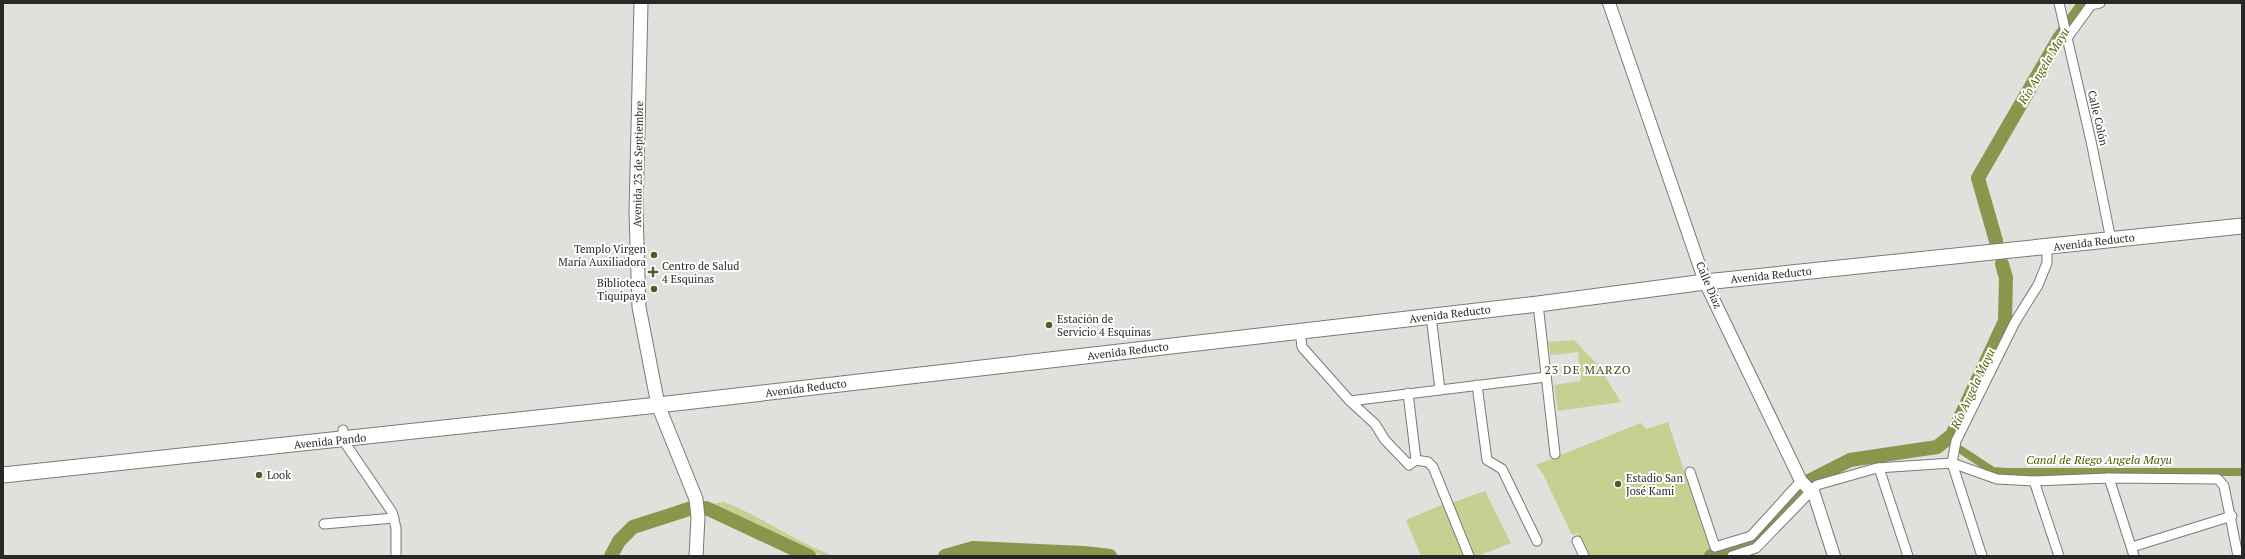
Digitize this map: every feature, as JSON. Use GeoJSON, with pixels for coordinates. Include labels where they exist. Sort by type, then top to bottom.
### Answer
{"type":"FeatureCollection","features":[{"type":"Feature","properties":{"kind":"main road","name":"Avenida 23 de Septiembre"},"geometry":{"type":"LineString","coordinates":[[641,3],[636,212],[639,307],[658,405],[696,499],[698,516],[696,556]]}},
{"type":"Feature","properties":{"kind":"main road","name":"Avenida Reducto"},"geometry":{"type":"LineString","coordinates":[[658,405],[1538,304],[1706,282],[1938,257],[2047,248],[2242,226]]}},
{"type":"Feature","properties":{"kind":"main road","name":"Avenida Pando"},"geometry":{"type":"LineString","coordinates":[[3,475],[343,435],[658,405]]}},
{"type":"Feature","properties":{"kind":"street","name":"Calle Díaz"},"geometry":{"type":"LineString","coordinates":[[1609,3],[1706,282],[1802,481],[1809,491],[1814,494],[1834,556]]}},
{"type":"Feature","properties":{"kind":"street"},"geometry":{"type":"LineString","coordinates":[[2067,38],[2091,5],[2100,3]]}},
{"type":"Feature","properties":{"kind":"street","name":"Calle Colón"},"geometry":{"type":"LineString","coordinates":[[2060,7],[2091,141],[2111,240]]}},
{"type":"Feature","properties":{"kind":"street"},"geometry":{"type":"LineString","coordinates":[[1982,556],[1952,463],[1956,441],[2015,322],[2038,284],[2047,263],[2047,248]]}},
{"type":"Feature","properties":{"kind":"street"},"geometry":{"type":"LineString","coordinates":[[1538,304],[1555,454]]}},
{"type":"Feature","properties":{"kind":"street"},"geometry":{"type":"LineString","coordinates":[[1431,316],[1440,390]]}},
{"type":"Feature","properties":{"kind":"street"},"geometry":{"type":"LineString","coordinates":[[1300,331],[1302,347],[1350,401],[1375,424],[1385,440],[1409,464],[1416,460],[1428,462],[1433,467],[1469,556]]}},
{"type":"Feature","properties":{"kind":"street"},"geometry":{"type":"LineString","coordinates":[[1350,401],[1546,377]]}},
{"type":"Feature","properties":{"kind":"street"},"geometry":{"type":"LineString","coordinates":[[1477,385],[1486,460],[1502,469],[1537,541]]}},
{"type":"Feature","properties":{"kind":"street"},"geometry":{"type":"LineString","coordinates":[[1408,393],[1416,460]]}},
{"type":"Feature","properties":{"kind":"street"},"geometry":{"type":"LineString","coordinates":[[343,435],[392,512],[396,528],[396,556]]}},
{"type":"Feature","properties":{"kind":"street"},"geometry":{"type":"LineString","coordinates":[[1732,556],[1758,552],[1809,491],[1817,485],[1879,468],[1952,463],[1997,479],[2034,481],[2109,478],[2218,478],[2224,486],[2232,516],[2238,556]]}},
{"type":"Feature","properties":{"kind":"street"},"geometry":{"type":"LineString","coordinates":[[1879,468],[1908,556]]}},
{"type":"Feature","properties":{"kind":"street"},"geometry":{"type":"LineString","coordinates":[[1690,472],[1714,547],[1751,536],[1802,481]]}},
{"type":"Feature","properties":{"kind":"street"},"geometry":{"type":"LineString","coordinates":[[2109,478],[2133,551],[2232,516]]}},
{"type":"Feature","properties":{"kind":"street"},"geometry":{"type":"LineString","coordinates":[[2034,481],[2059,556]]}},
{"type":"Feature","properties":{"kind":"street"},"geometry":{"type":"LineString","coordinates":[[324,524],[394,518]]}},
{"type":"Feature","properties":{"kind":"street"},"geometry":{"type":"LineString","coordinates":[[1578,540],[1584,556]]}},
{"type":"Feature","properties":{"kind":"green space"},"geometry":{"type":"Polygon","coordinates":[[[1574,340],[1598,365],[1621,402],[1558,411],[1554,385],[1581,381],[1578,352],[1551,355],[1548,342],[1574,340]]]}},
{"type":"Feature","properties":{"kind":"green space","name":"Estadio San José Kami"},"geometry":{"type":"Polygon","coordinates":[[[1668,422],[1705,535],[1713,549],[1721,549],[1724,556],[1585,556],[1577,533],[1572,535],[1543,474],[1536,465],[1641,423],[1646,429],[1668,422]]]}},
{"type":"Feature","properties":{"kind":"green space"},"geometry":{"type":"Polygon","coordinates":[[[1485,491],[1511,543],[1478,556],[1473,556],[1451,503],[1485,491]]]}},
{"type":"Feature","properties":{"kind":"green space"},"geometry":{"type":"Polygon","coordinates":[[[724,502],[806,544],[834,556],[817,554],[801,549],[738,518],[705,505],[724,502]]]}},
{"type":"Feature","properties":{"kind":"green space"},"geometry":{"type":"Polygon","coordinates":[[[1444,504],[1465,556],[1421,556],[1406,520],[1444,504]]]}},
{"type":"Feature","properties":{"kind":"waterway","name":"Río Angela Mayu"},"geometry":{"type":"LineString","coordinates":[[1996,241],[1978,178],[2058,40],[2085,3]]}},
{"type":"Feature","properties":{"kind":"waterway","name":"Río Angela Mayu"},"geometry":{"type":"LineString","coordinates":[[1809,481],[1850,460],[1937,447],[1952,435],[2005,321],[2006,278],[2002,264]]}},
{"type":"Feature","properties":{"kind":"waterway","name":"Canal de Riego Angela Mayu"},"geometry":{"type":"LineString","coordinates":[[1961,450],[1993,471],[2242,472]]}},
{"type":"Feature","properties":{"kind":"waterway","name":"Río Angela Mayu"},"geometry":{"type":"LineString","coordinates":[[1711,556],[1753,543],[1800,491]]}},
{"type":"Feature","properties":{"kind":"waterway","name":"Río Angela Mayu"},"geometry":{"type":"LineString","coordinates":[[611,556],[619,541],[633,527],[692,508]]}},
{"type":"Feature","properties":{"kind":"waterway","name":"Río Angela Mayu"},"geometry":{"type":"LineString","coordinates":[[706,508],[809,556]]}},
{"type":"Feature","properties":{"kind":"waterway","name":"Río Angela Mayu"},"geometry":{"type":"LineString","coordinates":[[945,556],[973,548],[1084,553],[1110,556]]}},
{"type":"Feature","properties":{"kind":"place","name":"Templo Virgen María Auxiliadora"},"geometry":{"type":"Point","coordinates":[654,255]}},
{"type":"Feature","properties":{"kind":"place","name":"Centro de Salud 4 Esquinas"},"geometry":{"type":"Point","coordinates":[653,272]}},
{"type":"Feature","properties":{"kind":"place","name":"Biblioteca Tiquipaya"},"geometry":{"type":"Point","coordinates":[654,289]}},
{"type":"Feature","properties":{"kind":"place","name":"Estación de Servicio 4 Esquinas"},"geometry":{"type":"Point","coordinates":[1049,325]}},
{"type":"Feature","properties":{"kind":"place","name":"Look"},"geometry":{"type":"Point","coordinates":[259,475]}},
{"type":"Feature","properties":{"kind":"place","name":"Estadio San José Kami"},"geometry":{"type":"Point","coordinates":[1618,484]}},
{"type":"Feature","properties":{"kind":"district","name":"23 DE MARZO"},"geometry":{"type":"Point","coordinates":[1588,370]}}]}
